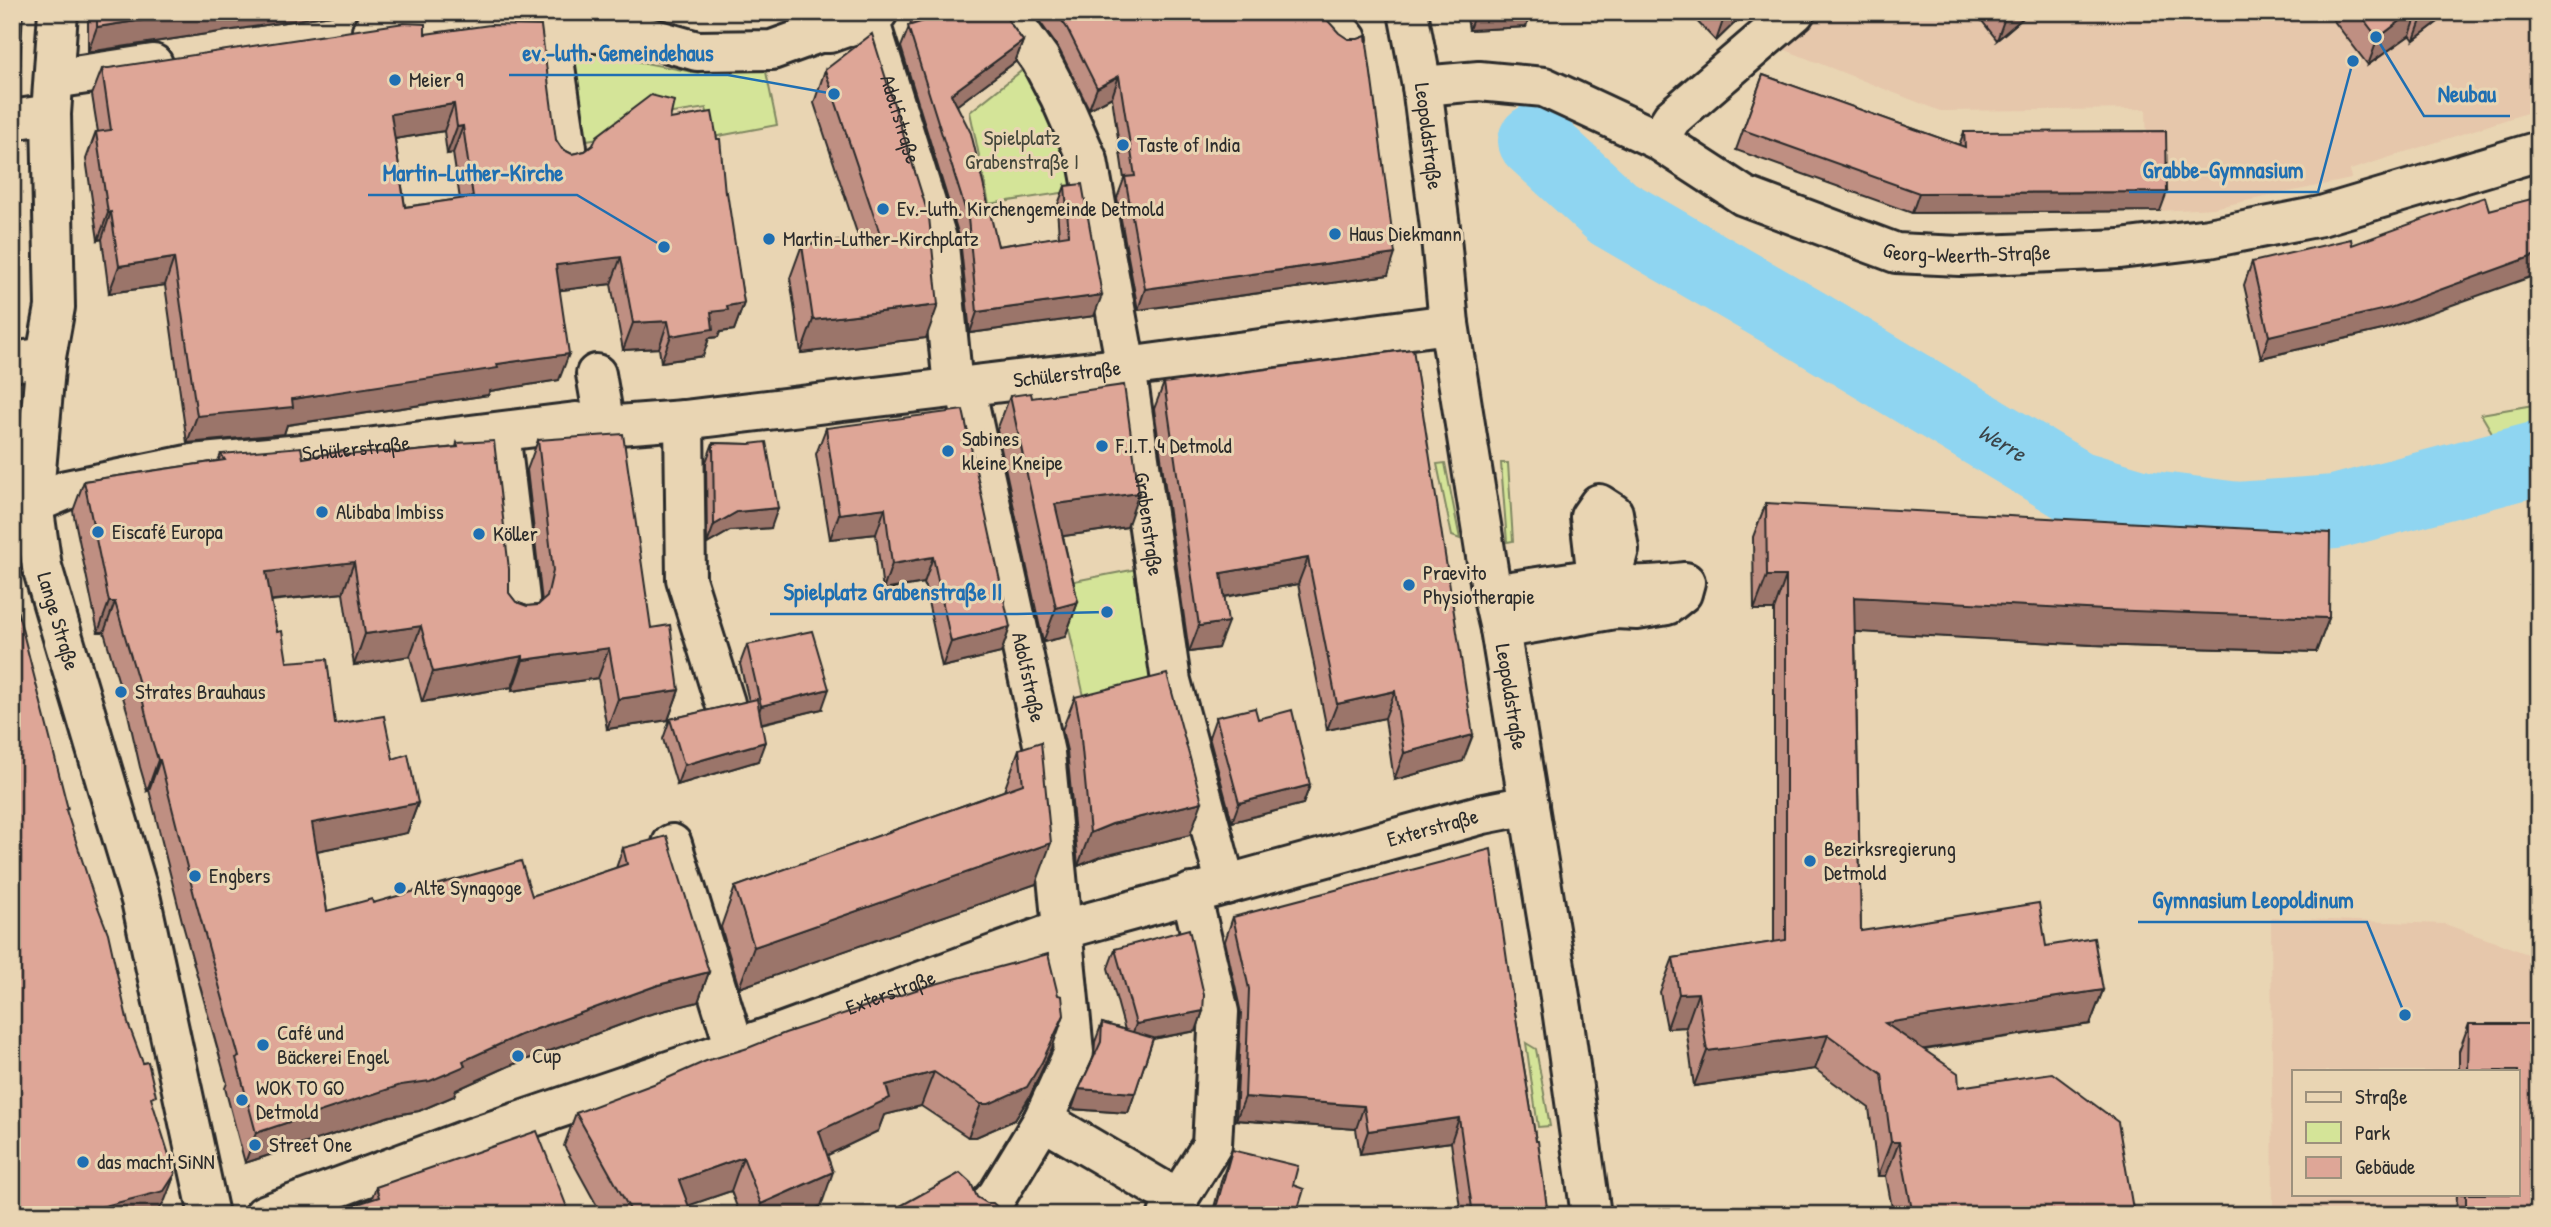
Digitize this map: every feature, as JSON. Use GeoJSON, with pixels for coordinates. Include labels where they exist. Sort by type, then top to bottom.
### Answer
{"type":"FeatureCollection","features":[{"type":"Feature","properties":{"kind":"street","name":"Lange Straße"},"geometry":{"type":"LineString","coordinates":[[58,12],[52,97],[55,307],[29,360],[23,508],[141,900],[209,1215]]}},
{"type":"Feature","properties":{"kind":"street","name":"Grabenstraße"},"geometry":{"type":"LineString","coordinates":[[1006,12],[1040,59],[1088,161],[1126,367],[1171,681],[1209,889],[1219,1012],[1212,1145],[1174,1207]]}},
{"type":"Feature","properties":{"kind":"street","name":"Leopoldstraße"},"geometry":{"type":"LineString","coordinates":[[1408,12],[1422,86],[1449,324],[1562,1009],[1591,1215]]}},
{"type":"Feature","properties":{"kind":"street"},"geometry":{"type":"LineString","coordinates":[[1658,140],[1672,118],[1795,12]]}},
{"type":"Feature","properties":{"kind":"street"},"geometry":{"type":"LineString","coordinates":[[340,36],[393,28],[562,31],[644,36],[697,51],[772,50],[819,33],[821,22],[874,16]]}},
{"type":"Feature","properties":{"kind":"street","name":"Adolfstraße"},"geometry":{"type":"LineString","coordinates":[[874,16],[939,245],[959,386],[1045,753],[1073,1052],[1042,1120],[997,1196],[980,1215]]}},
{"type":"Feature","properties":{"kind":"street"},"geometry":{"type":"LineString","coordinates":[[562,31],[553,52],[567,148],[566,158]]}},
{"type":"Feature","properties":{"kind":"street"},"geometry":{"type":"LineString","coordinates":[[12,120],[52,97],[115,69],[181,60]]}},
{"type":"Feature","properties":{"kind":"street","name":"Georg-Weerth-Straße"},"geometry":{"type":"LineString","coordinates":[[1422,86],[1479,81],[1544,87],[1658,140],[1744,195],[1896,253],[1960,256],[2120,249],[2208,238],[2321,216],[2539,151]]}},
{"type":"Feature","properties":{"kind":"street","name":"Schülerstraße"},"geometry":{"type":"LineString","coordinates":[[23,508],[66,490],[192,464],[590,424],[684,421],[1449,324]]}},
{"type":"Feature","properties":{"kind":"street"},"geometry":{"type":"LineString","coordinates":[[590,424],[596,374]]}},
{"type":"Feature","properties":{"kind":"street"},"geometry":{"type":"LineString","coordinates":[[684,421],[686,579],[725,704]]}},
{"type":"Feature","properties":{"kind":"street"},"geometry":{"type":"LineString","coordinates":[[500,432],[520,599],[518,615]]}},
{"type":"Feature","properties":{"kind":"street"},"geometry":{"type":"LineString","coordinates":[[1496,612],[1607,590]]}},
{"type":"Feature","properties":{"kind":"street","name":"Exterstraße"},"geometry":{"type":"LineString","coordinates":[[264,1215],[471,1138],[735,1048],[1061,930],[1483,814],[1529,805]]}},
{"type":"Feature","properties":{"kind":"street"},"geometry":{"type":"LineString","coordinates":[[672,845],[735,1048]]}},
{"type":"Feature","properties":{"kind":"street"},"geometry":{"type":"LineString","coordinates":[[1042,1120],[1174,1207]]}},
{"type":"Feature","properties":{"kind":"shaded area"},"geometry":{"type":"Polygon","coordinates":[[[1817,12],[2539,12],[2539,109],[2350,170],[2351,179],[2213,208],[2160,211],[2159,151],[2147,150],[2146,109],[1940,111],[1778,47],[1817,12]]]}},
{"type":"Feature","properties":{"kind":"shaded area"},"geometry":{"type":"Polygon","coordinates":[[[2271,918],[2445,924],[2539,958],[2539,1215],[2273,1215],[2271,918]]]}},
{"type":"Feature","properties":{"kind":"green space"},"geometry":{"type":"Polygon","coordinates":[[[582,51],[698,73],[765,67],[777,125],[713,137],[706,108],[625,120],[612,136],[580,141],[565,70],[582,51]]]}},
{"type":"Feature","properties":{"kind":"green space","name":"Spielplatz Grabenstraße I"},"geometry":{"type":"Polygon","coordinates":[[[1025,68],[1052,101],[1081,190],[989,204],[970,112],[1025,68]]]}},
{"type":"Feature","properties":{"kind":"green space"},"geometry":{"type":"Polygon","coordinates":[[[2539,404],[2539,512],[2481,414],[2539,404]]]}},
{"type":"Feature","properties":{"kind":"green space"},"geometry":{"type":"Polygon","coordinates":[[[1445,463],[1460,539],[1452,536],[1437,464],[1445,463]]]}},
{"type":"Feature","properties":{"kind":"green space"},"geometry":{"type":"Polygon","coordinates":[[[1501,463],[1508,463],[1513,541],[1507,542],[1501,463]]]}},
{"type":"Feature","properties":{"kind":"green space"},"geometry":{"type":"Polygon","coordinates":[[[1142,568],[1162,690],[1087,710],[1059,584],[1142,568]]]}},
{"type":"Feature","properties":{"kind":"green space"},"geometry":{"type":"Polygon","coordinates":[[[1526,1043],[1536,1049],[1550,1126],[1538,1127],[1526,1043]]]}},
{"type":"Feature","properties":{"kind":"building"},"geometry":{"type":"Polygon","coordinates":[[[12,12],[23,12],[20,65],[12,67],[12,12]]]}},
{"type":"Feature","properties":{"kind":"building"},"geometry":{"type":"Polygon","coordinates":[[[97,12],[195,12],[97,27],[97,12]]]}},
{"type":"Feature","properties":{"kind":"building"},"geometry":{"type":"Polygon","coordinates":[[[922,12],[1002,12],[1023,41],[951,94],[971,133],[998,246],[1069,235],[1065,186],[1082,184],[1102,295],[977,312],[968,218],[908,26],[930,19],[922,12]]]}},
{"type":"Feature","properties":{"kind":"building"},"geometry":{"type":"Polygon","coordinates":[[[1056,12],[1320,12],[1348,39],[1366,36],[1395,254],[1145,289],[1125,177],[1135,176],[1119,76],[1097,88],[1056,12]]]}},
{"type":"Feature","properties":{"kind":"building"},"geometry":{"type":"Polygon","coordinates":[[[2358,12],[2412,12],[2378,38],[2358,12]]]}},
{"type":"Feature","properties":{"kind":"building"},"geometry":{"type":"Polygon","coordinates":[[[404,23],[425,24],[425,34],[490,25],[541,26],[556,140],[562,149],[572,154],[585,151],[593,145],[597,136],[651,95],[674,101],[670,119],[712,112],[717,139],[720,139],[725,193],[727,192],[744,303],[727,306],[728,310],[711,312],[713,329],[671,336],[668,321],[633,323],[621,257],[556,265],[569,354],[497,364],[498,368],[292,399],[293,407],[197,416],[174,258],[119,266],[96,132],[111,130],[102,69],[404,23]],[[454,104],[391,114],[405,207],[473,197],[463,126],[457,127],[454,104]]]}},
{"type":"Feature","properties":{"kind":"building"},"geometry":{"type":"Polygon","coordinates":[[[872,34],[929,217],[938,305],[813,320],[802,245],[881,237],[825,70],[872,34]]]}},
{"type":"Feature","properties":{"kind":"building"},"geometry":{"type":"Polygon","coordinates":[[[1763,75],[1965,147],[1964,132],[2166,131],[2167,192],[1919,193],[1743,130],[1763,75]]]}},
{"type":"Feature","properties":{"kind":"building"},"geometry":{"type":"Polygon","coordinates":[[[2485,197],[2489,210],[2539,197],[2539,254],[2390,308],[2269,336],[2252,262],[2351,239],[2352,245],[2485,197]]]}},
{"type":"Feature","properties":{"kind":"building"},"geometry":{"type":"Polygon","coordinates":[[[12,210],[17,280],[12,280],[12,210]]]}},
{"type":"Feature","properties":{"kind":"building"},"geometry":{"type":"Polygon","coordinates":[[[1413,349],[1473,735],[1404,753],[1395,691],[1337,704],[1308,558],[1221,573],[1228,622],[1199,626],[1164,383],[1413,349]]]}},
{"type":"Feature","properties":{"kind":"building"},"geometry":{"type":"Polygon","coordinates":[[[1124,385],[1139,493],[1055,504],[1078,602],[1056,608],[1010,396],[1031,393],[1032,398],[1124,385]]]}},
{"type":"Feature","properties":{"kind":"building"},"geometry":{"type":"Polygon","coordinates":[[[963,410],[1010,627],[951,642],[933,557],[892,564],[885,508],[839,514],[826,428],[963,410]]]}},
{"type":"Feature","properties":{"kind":"building"},"geometry":{"type":"Polygon","coordinates":[[[623,434],[651,628],[670,625],[679,690],[618,699],[609,648],[523,660],[523,656],[433,672],[421,626],[365,634],[354,562],[266,572],[277,632],[282,631],[287,662],[327,659],[335,724],[384,716],[393,759],[408,754],[418,803],[312,823],[327,911],[372,899],[373,903],[521,861],[532,896],[627,864],[623,848],[667,836],[709,972],[658,985],[520,1035],[463,1061],[465,1066],[430,1081],[401,1085],[256,1133],[236,1058],[239,1057],[160,760],[151,737],[139,684],[115,602],[109,602],[84,481],[225,460],[221,454],[301,447],[303,458],[344,451],[345,455],[395,453],[458,447],[457,443],[494,441],[509,569],[509,593],[516,602],[527,606],[538,605],[547,597],[553,571],[538,440],[623,434]]]}},
{"type":"Feature","properties":{"kind":"building"},"geometry":{"type":"Polygon","coordinates":[[[766,442],[778,508],[737,512],[714,525],[713,443],[766,442]]]}},
{"type":"Feature","properties":{"kind":"building","name":"Bezirksregierung Detmold"},"geometry":{"type":"Polygon","coordinates":[[[1766,503],[2330,533],[2329,618],[1854,597],[1861,931],[2039,903],[2046,946],[2094,938],[2103,990],[1885,1023],[1958,1073],[1959,1087],[2052,1073],[2118,1122],[2134,1215],[1882,1215],[1912,1210],[1899,1142],[1891,1142],[1882,1074],[1828,1035],[1707,1051],[1698,993],[1679,994],[1673,958],[1786,940],[1786,576],[1767,576],[1766,503]]]}},
{"type":"Feature","properties":{"kind":"building"},"geometry":{"type":"Polygon","coordinates":[[[12,572],[17,609],[68,809],[66,810],[108,933],[128,1023],[143,1063],[148,1062],[156,1096],[151,1098],[175,1174],[164,1191],[69,1215],[12,1215],[12,572]]]}},
{"type":"Feature","properties":{"kind":"building"},"geometry":{"type":"Polygon","coordinates":[[[812,631],[829,689],[761,706],[747,645],[812,631]]]}},
{"type":"Feature","properties":{"kind":"building"},"geometry":{"type":"Polygon","coordinates":[[[1167,674],[1202,802],[1112,824],[1090,833],[1075,697],[1167,674]]]}},
{"type":"Feature","properties":{"kind":"building"},"geometry":{"type":"Polygon","coordinates":[[[757,699],[765,742],[684,765],[670,719],[757,699]]]}},
{"type":"Feature","properties":{"kind":"building"},"geometry":{"type":"Polygon","coordinates":[[[1255,708],[1258,719],[1292,710],[1310,785],[1239,803],[1216,717],[1255,708]]]}},
{"type":"Feature","properties":{"kind":"building"},"geometry":{"type":"Polygon","coordinates":[[[1041,742],[1051,843],[754,947],[735,887],[1023,784],[1019,749],[1041,742]]]}},
{"type":"Feature","properties":{"kind":"building"},"geometry":{"type":"Polygon","coordinates":[[[1491,849],[1548,1215],[1473,1215],[1459,1118],[1368,1131],[1364,1106],[1245,1097],[1249,989],[1233,917],[1491,849]]]}},
{"type":"Feature","properties":{"kind":"building"},"geometry":{"type":"Polygon","coordinates":[[[1189,929],[1204,995],[1203,1011],[1136,1024],[1115,949],[1189,929]]]}},
{"type":"Feature","properties":{"kind":"building"},"geometry":{"type":"Polygon","coordinates":[[[1048,954],[1058,995],[1062,996],[1064,1015],[1027,1087],[989,1104],[981,1104],[934,1072],[886,1085],[890,1098],[819,1131],[833,1172],[761,1204],[743,1157],[679,1180],[692,1215],[633,1215],[576,1113],[785,1033],[928,986],[1048,954]]]}},
{"type":"Feature","properties":{"kind":"building"},"geometry":{"type":"Polygon","coordinates":[[[1102,1023],[1153,1038],[1135,1093],[1079,1089],[1101,1042],[1102,1023]]]}},
{"type":"Feature","properties":{"kind":"building"},"geometry":{"type":"Polygon","coordinates":[[[2469,1024],[2539,1024],[2539,1215],[2466,1215],[2466,1196],[2520,1196],[2520,1070],[2468,1070],[2469,1024]]]}},
{"type":"Feature","properties":{"kind":"building"},"geometry":{"type":"Polygon","coordinates":[[[537,1131],[570,1215],[323,1215],[379,1197],[376,1187],[537,1131]]]}},
{"type":"Feature","properties":{"kind":"building"},"geometry":{"type":"Polygon","coordinates":[[[1232,1150],[1298,1166],[1293,1185],[1304,1189],[1296,1215],[1214,1215],[1232,1150]]]}},
{"type":"Feature","properties":{"kind":"building"},"geometry":{"type":"Polygon","coordinates":[[[960,1173],[971,1183],[977,1197],[987,1203],[993,1203],[1006,1215],[884,1215],[960,1173]]]}},
{"type":"Feature","properties":{"kind":"building"},"geometry":{"type":"Polygon","coordinates":[[[2209,1210],[2210,1215],[2182,1215],[2209,1210]]]}},
{"type":"Feature","properties":{"kind":"waterway","name":"Werre"},"geometry":{"type":"LineString","coordinates":[[1535,141],[1613,213],[1810,327],[2076,487],[2144,507],[2237,519],[2335,512],[2539,458]]}},
{"type":"Feature","properties":{"kind":"place","name":"Neubau"},"geometry":{"type":"Point","coordinates":[2376,37]}},
{"type":"Feature","properties":{"kind":"place","name":"Grabbe-Gymnasium"},"geometry":{"type":"Point","coordinates":[2353,61]}},
{"type":"Feature","properties":{"kind":"place","name":"Meier 9"},"geometry":{"type":"Point","coordinates":[395,80]}},
{"type":"Feature","properties":{"kind":"place","name":"ev.-luth. Gemeindehaus"},"geometry":{"type":"Point","coordinates":[834,94]}},
{"type":"Feature","properties":{"kind":"place","name":"Taste of India"},"geometry":{"type":"Point","coordinates":[1123,145]}},
{"type":"Feature","properties":{"kind":"place","name":"Ev.-luth. Kirchengemeinde Detmold"},"geometry":{"type":"Point","coordinates":[883,209]}},
{"type":"Feature","properties":{"kind":"place","name":"Haus Diekmann"},"geometry":{"type":"Point","coordinates":[1335,234]}},
{"type":"Feature","properties":{"kind":"place","name":"Martin-Luther-Kirchplatz"},"geometry":{"type":"Point","coordinates":[769,239]}},
{"type":"Feature","properties":{"kind":"place","name":"Martin-Luther-Kirche"},"geometry":{"type":"Point","coordinates":[664,247]}},
{"type":"Feature","properties":{"kind":"place","name":"F.I.T. 4 Detmold"},"geometry":{"type":"Point","coordinates":[1102,446]}},
{"type":"Feature","properties":{"kind":"place","name":"Sabines kleine Kneipe"},"geometry":{"type":"Point","coordinates":[948,451]}},
{"type":"Feature","properties":{"kind":"place","name":"Alibaba Imbiss"},"geometry":{"type":"Point","coordinates":[322,512]}},
{"type":"Feature","properties":{"kind":"place","name":"Eiscafé Europa"},"geometry":{"type":"Point","coordinates":[98,532]}},
{"type":"Feature","properties":{"kind":"place","name":"Köller"},"geometry":{"type":"Point","coordinates":[479,534]}},
{"type":"Feature","properties":{"kind":"place","name":"Praevito Physiotherapie"},"geometry":{"type":"Point","coordinates":[1409,585]}},
{"type":"Feature","properties":{"kind":"place","name":"Spielplatz Grabenstraße II"},"geometry":{"type":"Point","coordinates":[1107,612]}},
{"type":"Feature","properties":{"kind":"place","name":"Strates Brauhaus"},"geometry":{"type":"Point","coordinates":[121,692]}},
{"type":"Feature","properties":{"kind":"place","name":"Bezirksregierung Detmold"},"geometry":{"type":"Point","coordinates":[1810,861]}},
{"type":"Feature","properties":{"kind":"place","name":"Engbers"},"geometry":{"type":"Point","coordinates":[195,876]}},
{"type":"Feature","properties":{"kind":"place","name":"Alte Synagoge"},"geometry":{"type":"Point","coordinates":[400,888]}},
{"type":"Feature","properties":{"kind":"place","name":"Gymnasium Leopoldinum"},"geometry":{"type":"Point","coordinates":[2405,1015]}},
{"type":"Feature","properties":{"kind":"place","name":"Café und Bäckerei Engel"},"geometry":{"type":"Point","coordinates":[263,1045]}},
{"type":"Feature","properties":{"kind":"place","name":"Cup"},"geometry":{"type":"Point","coordinates":[518,1056]}},
{"type":"Feature","properties":{"kind":"place","name":"WOK TO GO Detmold"},"geometry":{"type":"Point","coordinates":[242,1100]}},
{"type":"Feature","properties":{"kind":"place","name":"Street One"},"geometry":{"type":"Point","coordinates":[255,1145]}},
{"type":"Feature","properties":{"kind":"place","name":"das macht SiNN"},"geometry":{"type":"Point","coordinates":[83,1162]}}]}
